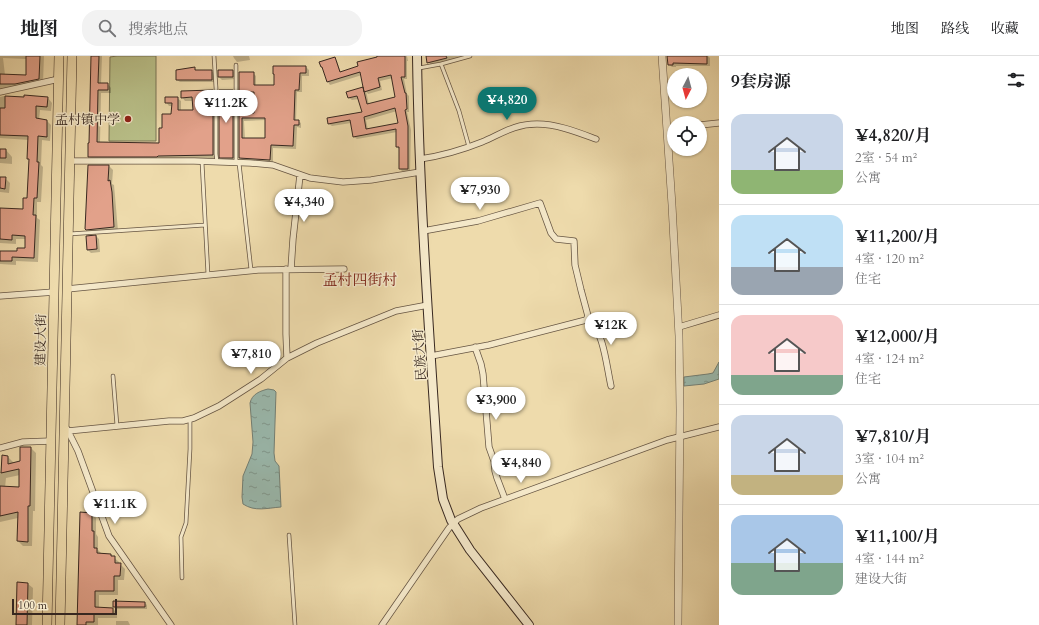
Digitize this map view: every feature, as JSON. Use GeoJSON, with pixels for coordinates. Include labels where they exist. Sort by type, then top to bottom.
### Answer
{"type":"FeatureCollection","features":[{"type":"Feature","properties":{"kind":"main road","name":"建设大街"},"geometry":{"type":"LineString","coordinates":[[47,625],[59,56]]}},
{"type":"Feature","properties":{"kind":"main road","name":"建设大街"},"geometry":{"type":"LineString","coordinates":[[60,625],[66,427],[67,289],[72,56]]}},
{"type":"Feature","properties":{"kind":"main road","name":"民族大街"},"geometry":{"type":"LineString","coordinates":[[417,56],[423,232],[438,473],[443,499],[453,524],[470,550],[529,625]]}},
{"type":"Feature","properties":{"kind":"street"},"geometry":{"type":"LineString","coordinates":[[662,56],[669,116]]}},
{"type":"Feature","properties":{"kind":"street"},"geometry":{"type":"LineString","coordinates":[[0,92],[59,79]]}},
{"type":"Feature","properties":{"kind":"street"},"geometry":{"type":"LineString","coordinates":[[707,124],[719,123]]}},
{"type":"Feature","properties":{"kind":"street"},"geometry":{"type":"LineString","coordinates":[[420,159],[434,157],[469,147],[514,127],[526,125],[551,125],[596,139]]}},
{"type":"Feature","properties":{"kind":"street"},"geometry":{"type":"LineString","coordinates":[[671,156],[679,327],[678,625]]}},
{"type":"Feature","properties":{"kind":"street"},"geometry":{"type":"LineString","coordinates":[[70,161],[217,162],[272,165],[310,178],[357,182],[420,172]]}},
{"type":"Feature","properties":{"kind":"street"},"geometry":{"type":"LineString","coordinates":[[287,358],[286,334],[289,269],[300,175]]}},
{"type":"Feature","properties":{"kind":"street"},"geometry":{"type":"LineString","coordinates":[[423,232],[478,221],[540,203],[550,233],[556,239],[574,241],[576,265],[581,290],[588,316],[598,331],[611,386]]}},
{"type":"Feature","properties":{"kind":"street"},"geometry":{"type":"LineString","coordinates":[[67,289],[251,270],[344,268]]}},
{"type":"Feature","properties":{"kind":"street"},"geometry":{"type":"LineString","coordinates":[[0,296],[54,292]]}},
{"type":"Feature","properties":{"kind":"street"},"geometry":{"type":"LineString","coordinates":[[171,625],[109,536],[78,451],[66,427],[118,426],[183,421],[190,419],[219,406],[261,379],[287,358],[317,343],[396,311],[428,306]]}},
{"type":"Feature","properties":{"kind":"street"},"geometry":{"type":"LineString","coordinates":[[679,327],[719,315]]}},
{"type":"Feature","properties":{"kind":"street"},"geometry":{"type":"LineString","coordinates":[[431,356],[586,320],[588,316]]}},
{"type":"Feature","properties":{"kind":"street"},"geometry":{"type":"LineString","coordinates":[[475,347],[483,374],[489,447],[494,461],[497,478],[506,499]]}},
{"type":"Feature","properties":{"kind":"street"},"geometry":{"type":"LineString","coordinates":[[382,625],[458,519],[481,508],[653,445],[679,436],[719,427]]}},
{"type":"Feature","properties":{"kind":"street"},"geometry":{"type":"LineString","coordinates":[[0,448],[23,442],[51,441]]}},
{"type":"Feature","properties":{"kind":"lane"},"geometry":{"type":"LineString","coordinates":[[214,56],[217,162]]}},
{"type":"Feature","properties":{"kind":"lane"},"geometry":{"type":"LineString","coordinates":[[417,68],[441,64],[470,56]]}},
{"type":"Feature","properties":{"kind":"lane"},"geometry":{"type":"LineString","coordinates":[[441,64],[459,112],[469,147]]}},
{"type":"Feature","properties":{"kind":"lane"},"geometry":{"type":"LineString","coordinates":[[236,65],[238,163],[251,270]]}},
{"type":"Feature","properties":{"kind":"lane"},"geometry":{"type":"LineString","coordinates":[[202,162],[208,275]]}},
{"type":"Feature","properties":{"kind":"lane"},"geometry":{"type":"LineString","coordinates":[[68,234],[205,225]]}},
{"type":"Feature","properties":{"kind":"lane"},"geometry":{"type":"LineString","coordinates":[[113,376],[118,426]]}},
{"type":"Feature","properties":{"kind":"lane"},"geometry":{"type":"LineString","coordinates":[[182,578],[181,537],[186,523],[190,419]]}},
{"type":"Feature","properties":{"kind":"lane"},"geometry":{"type":"LineString","coordinates":[[289,535],[295,625]]}},
{"type":"Feature","properties":{"kind":"green space"},"geometry":{"type":"Polygon","coordinates":[[[156,56],[156,141],[109,141],[110,57],[156,56]]]}},
{"type":"Feature","properties":{"kind":"water"},"geometry":{"type":"Polygon","coordinates":[[[719,362],[719,379],[704,384],[684,386],[684,377],[713,373],[719,362]]]}},
{"type":"Feature","properties":{"kind":"water"},"geometry":{"type":"Polygon","coordinates":[[[268,389],[276,392],[274,453],[275,461],[279,466],[281,507],[257,509],[243,504],[243,476],[252,454],[253,442],[250,403],[254,395],[268,389]]]}},
{"type":"Feature","properties":{"kind":"building"},"geometry":{"type":"Polygon","coordinates":[[[26,56],[40,56],[39,79],[15,84],[0,84],[0,74],[26,75],[26,56]]]}},
{"type":"Feature","properties":{"kind":"building"},"geometry":{"type":"Polygon","coordinates":[[[91,56],[99,56],[98,83],[108,83],[108,90],[98,90],[97,142],[159,143],[159,128],[162,128],[162,114],[171,114],[172,103],[165,103],[165,97],[178,97],[178,110],[193,110],[192,97],[181,98],[181,91],[213,90],[213,155],[88,157],[91,56]]]}},
{"type":"Feature","properties":{"kind":"building"},"geometry":{"type":"Polygon","coordinates":[[[377,56],[405,56],[405,77],[401,77],[406,93],[407,109],[405,110],[408,126],[408,169],[399,169],[399,147],[396,147],[396,129],[353,137],[350,120],[328,124],[327,118],[362,112],[357,96],[348,98],[346,92],[363,87],[360,72],[327,82],[319,62],[335,57],[340,72],[358,66],[357,62],[377,56]],[[391,75],[378,78],[380,87],[364,92],[367,104],[395,97],[391,75]],[[395,108],[364,117],[366,129],[398,123],[395,108]]]}},
{"type":"Feature","properties":{"kind":"building"},"geometry":{"type":"Polygon","coordinates":[[[426,56],[446,56],[447,58],[427,63],[426,56]]]}},
{"type":"Feature","properties":{"kind":"building"},"geometry":{"type":"Polygon","coordinates":[[[667,56],[707,56],[707,64],[673,63],[673,65],[668,65],[667,56]]]}},
{"type":"Feature","properties":{"kind":"building"},"geometry":{"type":"Polygon","coordinates":[[[273,66],[306,66],[306,73],[300,73],[299,90],[295,90],[294,120],[299,120],[299,125],[294,125],[293,146],[271,145],[270,160],[239,158],[239,113],[254,113],[254,92],[239,92],[239,72],[254,72],[254,85],[274,85],[273,66]],[[242,118],[242,138],[265,138],[265,118],[242,118]]]}},
{"type":"Feature","properties":{"kind":"building"},"geometry":{"type":"Polygon","coordinates":[[[195,67],[195,70],[212,70],[212,80],[176,80],[176,70],[195,67]]]}},
{"type":"Feature","properties":{"kind":"building"},"geometry":{"type":"Polygon","coordinates":[[[218,70],[233,70],[233,77],[218,77],[218,70]]]}},
{"type":"Feature","properties":{"kind":"building"},"geometry":{"type":"Polygon","coordinates":[[[219,90],[233,90],[233,158],[219,158],[219,90]]]}},
{"type":"Feature","properties":{"kind":"building"},"geometry":{"type":"Polygon","coordinates":[[[24,95],[48,97],[47,107],[36,106],[36,118],[47,120],[47,137],[38,136],[37,162],[39,162],[37,198],[34,198],[33,215],[36,215],[34,258],[12,257],[12,261],[0,261],[0,251],[17,251],[17,248],[25,248],[25,236],[12,235],[12,240],[0,239],[0,208],[23,209],[23,198],[27,198],[29,159],[27,159],[28,136],[0,135],[0,108],[5,108],[5,96],[24,97],[24,95]]]}},
{"type":"Feature","properties":{"kind":"building"},"geometry":{"type":"Polygon","coordinates":[[[0,149],[6,149],[6,158],[0,158],[0,149]]]}},
{"type":"Feature","properties":{"kind":"building"},"geometry":{"type":"Polygon","coordinates":[[[88,165],[109,165],[108,181],[110,180],[112,192],[114,227],[85,229],[88,165]]]}},
{"type":"Feature","properties":{"kind":"building"},"geometry":{"type":"Polygon","coordinates":[[[0,177],[6,177],[5,189],[0,188],[0,177]]]}},
{"type":"Feature","properties":{"kind":"building"},"geometry":{"type":"Polygon","coordinates":[[[96,235],[97,249],[87,250],[86,236],[96,235]]]}},
{"type":"Feature","properties":{"kind":"building"},"geometry":{"type":"Polygon","coordinates":[[[20,447],[31,447],[28,542],[17,541],[18,512],[0,516],[0,486],[19,487],[19,469],[1,473],[2,455],[8,456],[8,464],[20,461],[20,447]]]}},
{"type":"Feature","properties":{"kind":"building"},"geometry":{"type":"Polygon","coordinates":[[[80,512],[92,513],[94,548],[97,548],[97,553],[111,554],[111,556],[115,556],[115,563],[121,563],[120,576],[114,576],[114,591],[95,591],[95,607],[113,608],[113,614],[94,614],[94,622],[86,622],[86,625],[77,625],[80,512]]]}},
{"type":"Feature","properties":{"kind":"building"},"geometry":{"type":"Polygon","coordinates":[[[17,582],[28,583],[27,625],[16,625],[17,582]]]}},
{"type":"Feature","properties":{"kind":"building"},"geometry":{"type":"Polygon","coordinates":[[[113,601],[145,602],[145,607],[113,607],[113,601]]]}},
{"type":"Feature","properties":{"kind":"place","name":"孟村镇中学"},"geometry":{"type":"Point","coordinates":[128,119]}},
{"type":"Feature","properties":{"kind":"district","name":"孟村四街村"},"geometry":{"type":"Point","coordinates":[360,280]}}]}
